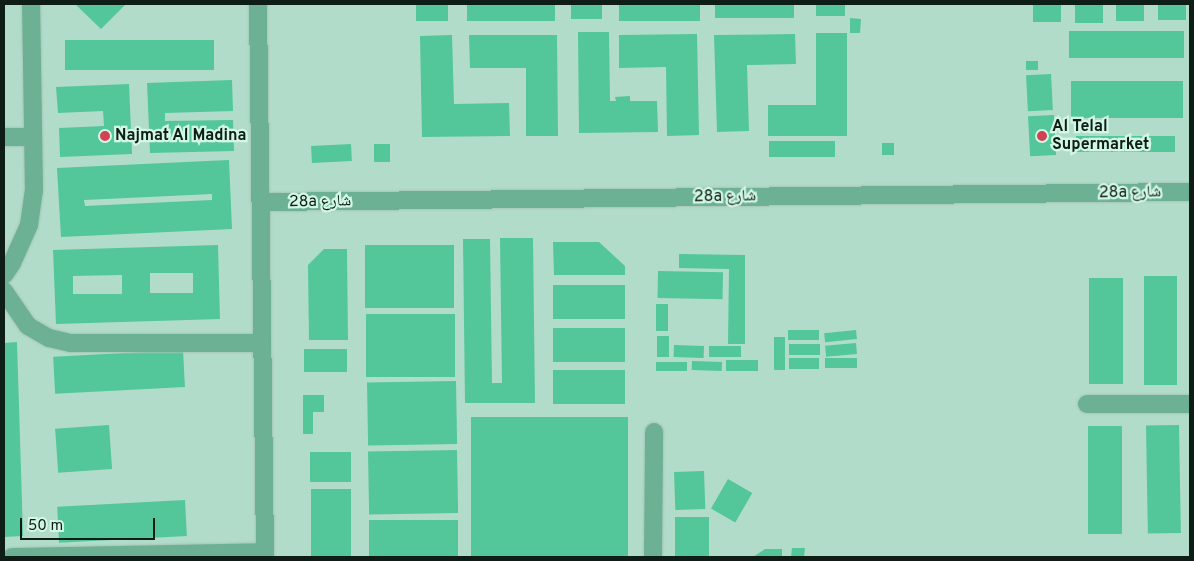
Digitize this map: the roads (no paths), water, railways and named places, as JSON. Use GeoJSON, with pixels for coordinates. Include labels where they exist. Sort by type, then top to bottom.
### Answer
{"type":"FeatureCollection","features":[{"type":"Feature","properties":{"kind":"street"},"geometry":{"type":"LineString","coordinates":[[4,275],[12,263],[29,224],[34,191],[31,4]]}},
{"type":"Feature","properties":{"kind":"street"},"geometry":{"type":"LineString","coordinates":[[12,557],[265,554],[258,4]]}},
{"type":"Feature","properties":{"kind":"street"},"geometry":{"type":"LineString","coordinates":[[4,137],[33,137]]}},
{"type":"Feature","properties":{"kind":"street","name":"28a شارع"},"geometry":{"type":"LineString","coordinates":[[260,202],[1190,192]]}},
{"type":"Feature","properties":{"kind":"street"},"geometry":{"type":"LineString","coordinates":[[4,291],[28,326],[49,338],[70,343],[262,343]]}},
{"type":"Feature","properties":{"kind":"street"},"geometry":{"type":"LineString","coordinates":[[1087,404],[1190,404]]}},
{"type":"Feature","properties":{"kind":"street"},"geometry":{"type":"LineString","coordinates":[[653,557],[654,432]]}},
{"type":"Feature","properties":{"kind":"place","name":"Najmat Al Madina"},"geometry":{"type":"Point","coordinates":[105,136]}},
{"type":"Feature","properties":{"kind":"place","name":"Al Telal Supermarket"},"geometry":{"type":"Point","coordinates":[1042,136]}}]}
